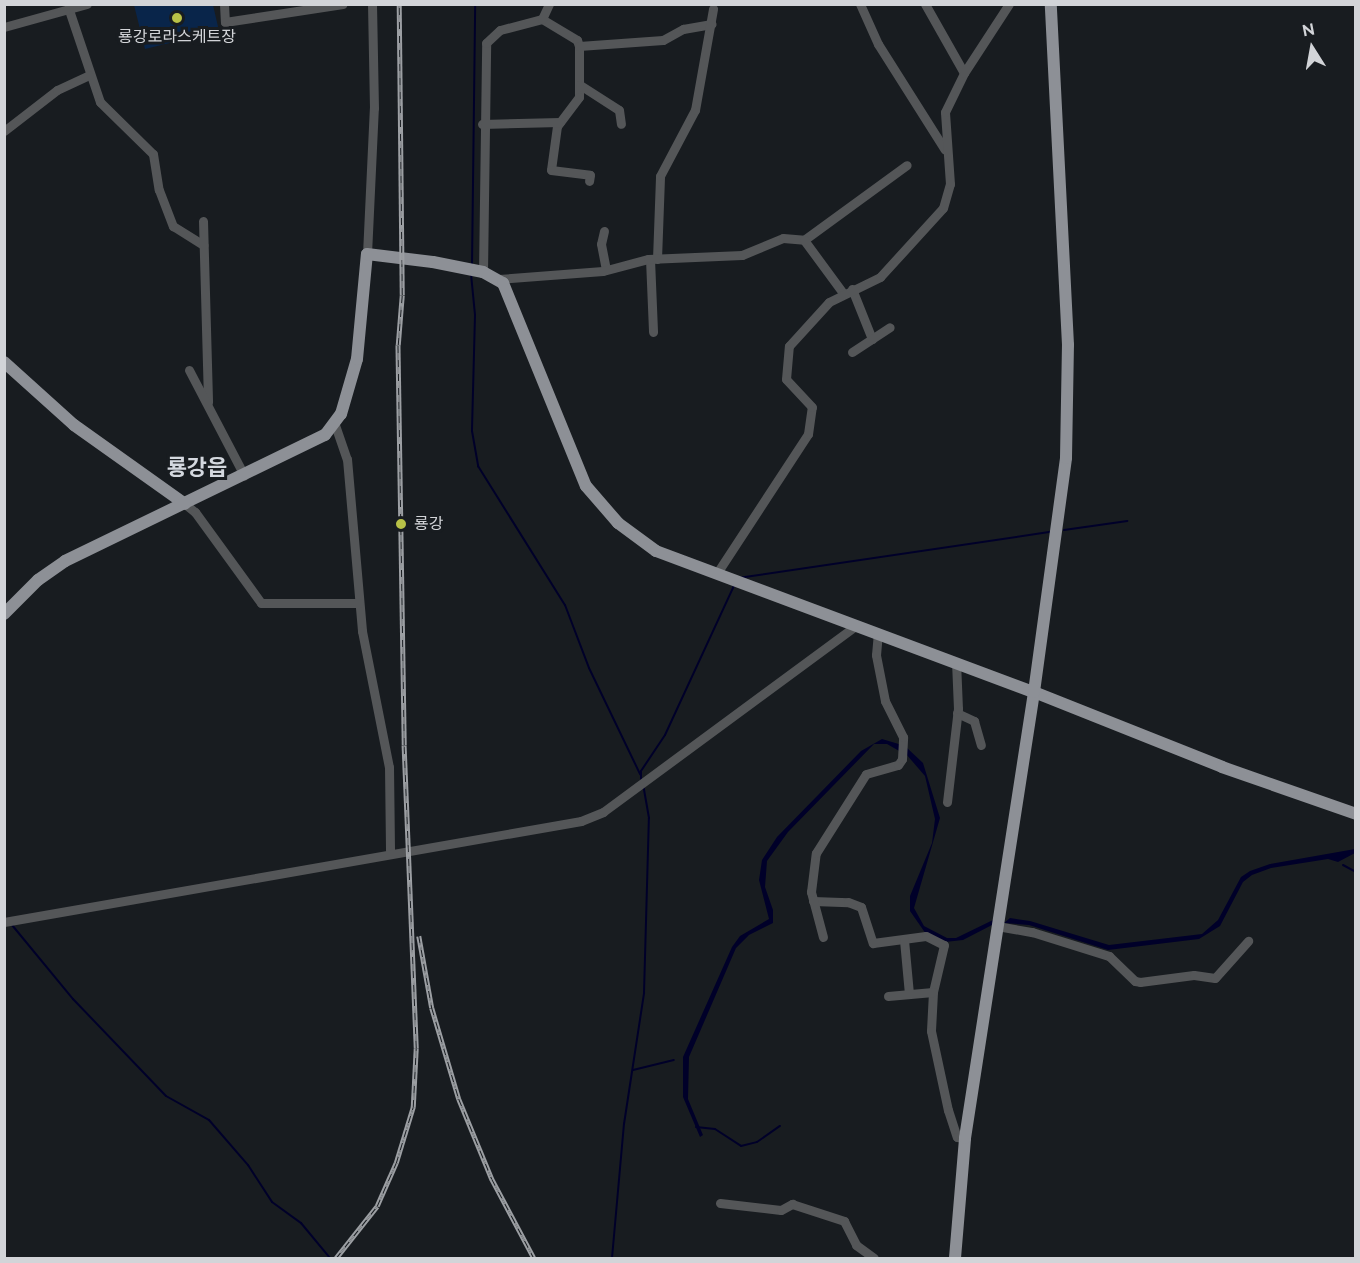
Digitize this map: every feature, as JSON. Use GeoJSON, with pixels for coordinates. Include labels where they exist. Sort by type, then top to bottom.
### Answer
{"type":"FeatureCollection","features":[{"type":"Feature","properties":{"kind":"main road"},"geometry":{"type":"LineString","coordinates":[[954,1258],[965,1138],[1034,692],[1063,483],[1069,375],[1051,4]]}},
{"type":"Feature","properties":{"kind":"main road"},"geometry":{"type":"LineString","coordinates":[[4,614],[38,580],[65,561],[325,435],[335,425],[357,359],[367,254],[475,271],[499,279],[511,295],[586,486],[639,541],[717,573],[1034,692],[1222,767],[1356,813]]}},
{"type":"Feature","properties":{"kind":"main road"},"geometry":{"type":"LineString","coordinates":[[4,362],[74,425],[185,504]]}},
{"type":"Feature","properties":{"kind":"street"},"geometry":{"type":"LineString","coordinates":[[224,4],[225,22],[343,4]]}},
{"type":"Feature","properties":{"kind":"street"},"geometry":{"type":"LineString","coordinates":[[367,254],[374,108],[372,4]]}},
{"type":"Feature","properties":{"kind":"street"},"geometry":{"type":"LineString","coordinates":[[542,19],[549,4]]}},
{"type":"Feature","properties":{"kind":"street"},"geometry":{"type":"LineString","coordinates":[[860,4],[878,44],[945,150]]}},
{"type":"Feature","properties":{"kind":"street"},"geometry":{"type":"LineString","coordinates":[[925,4],[964,73]]}},
{"type":"Feature","properties":{"kind":"street"},"geometry":{"type":"LineString","coordinates":[[717,573],[808,434],[812,407],[786,379],[789,346],[823,307],[847,291],[880,277],[943,208],[950,184],[945,150],[945,112],[964,73],[1008,4]]}},
{"type":"Feature","properties":{"kind":"street"},"geometry":{"type":"LineString","coordinates":[[4,27],[78,6],[89,75],[108,113],[153,154],[159,190],[173,226],[204,245]]}},
{"type":"Feature","properties":{"kind":"street"},"geometry":{"type":"LineString","coordinates":[[653,332],[654,259],[660,176],[695,110],[713,9]]}},
{"type":"Feature","properties":{"kind":"street"},"geometry":{"type":"LineString","coordinates":[[475,271],[486,43],[501,30],[542,19],[577,40],[579,97],[554,134],[551,170],[590,175],[589,181]]}},
{"type":"Feature","properties":{"kind":"street"},"geometry":{"type":"LineString","coordinates":[[579,46],[663,40],[683,28],[712,24]]}},
{"type":"Feature","properties":{"kind":"street"},"geometry":{"type":"LineString","coordinates":[[4,131],[57,90],[89,75]]}},
{"type":"Feature","properties":{"kind":"street"},"geometry":{"type":"LineString","coordinates":[[580,85],[620,110],[621,124]]}},
{"type":"Feature","properties":{"kind":"street"},"geometry":{"type":"LineString","coordinates":[[482,124],[560,122]]}},
{"type":"Feature","properties":{"kind":"street"},"geometry":{"type":"LineString","coordinates":[[499,279],[606,270],[654,259],[730,256],[776,239],[804,240],[907,165]]}},
{"type":"Feature","properties":{"kind":"street"},"geometry":{"type":"LineString","coordinates":[[203,221],[208,402]]}},
{"type":"Feature","properties":{"kind":"street"},"geometry":{"type":"LineString","coordinates":[[604,231],[606,270]]}},
{"type":"Feature","properties":{"kind":"street"},"geometry":{"type":"LineString","coordinates":[[804,240],[847,291],[872,339]]}},
{"type":"Feature","properties":{"kind":"street"},"geometry":{"type":"LineString","coordinates":[[852,352],[890,327]]}},
{"type":"Feature","properties":{"kind":"street"},"geometry":{"type":"LineString","coordinates":[[189,370],[208,402],[244,475]]}},
{"type":"Feature","properties":{"kind":"street"},"geometry":{"type":"LineString","coordinates":[[335,425],[347,459],[358,603],[389,767],[390,854]]}},
{"type":"Feature","properties":{"kind":"street"},"geometry":{"type":"LineString","coordinates":[[185,504],[195,512],[252,596],[261,603],[358,603]]}},
{"type":"Feature","properties":{"kind":"street"},"geometry":{"type":"LineString","coordinates":[[4,922],[581,821],[603,812],[857,625]]}},
{"type":"Feature","properties":{"kind":"street"},"geometry":{"type":"LineString","coordinates":[[823,937],[813,901],[814,860],[818,848],[846,812],[866,774],[898,765],[904,749],[885,701],[876,655],[878,633]]}},
{"type":"Feature","properties":{"kind":"street"},"geometry":{"type":"LineString","coordinates":[[947,802],[957,713],[956,662]]}},
{"type":"Feature","properties":{"kind":"street"},"geometry":{"type":"LineString","coordinates":[[957,713],[974,721],[981,745]]}},
{"type":"Feature","properties":{"kind":"street"},"geometry":{"type":"LineString","coordinates":[[813,901],[848,902],[861,907],[873,944],[926,936],[944,945],[933,992],[931,1031],[957,1137],[965,1138]]}},
{"type":"Feature","properties":{"kind":"street"},"geometry":{"type":"LineString","coordinates":[[998,921],[1109,956],[1135,981],[1140,982],[1194,975],[1215,978],[1248,941]]}},
{"type":"Feature","properties":{"kind":"street"},"geometry":{"type":"LineString","coordinates":[[904,940],[909,994]]}},
{"type":"Feature","properties":{"kind":"street"},"geometry":{"type":"LineString","coordinates":[[888,996],[933,992]]}},
{"type":"Feature","properties":{"kind":"street"},"geometry":{"type":"LineString","coordinates":[[720,1203],[781,1210],[792,1204],[844,1221],[856,1245],[874,1258]]}},
{"type":"Feature","properties":{"kind":"shaded area","name":"룡강로라스케트장"},"geometry":{"type":"Polygon","coordinates":[[[134,5],[213,5],[219,31],[145,49],[134,5]]]}},
{"type":"Feature","properties":{"kind":"shaded area"},"geometry":{"type":"Polygon","coordinates":[[[882,739],[902,745],[901,752],[887,744],[874,744],[788,832],[767,861],[765,887],[773,910],[773,923],[749,935],[736,948],[689,1057],[688,1099],[703,1135],[700,1137],[683,1097],[683,1057],[732,947],[740,936],[769,919],[759,880],[762,860],[777,837],[861,751],[882,739]]]}},
{"type":"Feature","properties":{"kind":"shaded area"},"geometry":{"type":"Polygon","coordinates":[[[906,747],[923,763],[940,818],[914,908],[924,926],[947,938],[956,938],[993,920],[992,925],[963,940],[945,942],[926,934],[910,911],[910,896],[932,843],[935,819],[925,776],[906,754],[906,747]]]}},
{"type":"Feature","properties":{"kind":"shaded area"},"geometry":{"type":"Polygon","coordinates":[[[1355,849],[1355,853],[1338,862],[1328,859],[1271,868],[1252,875],[1243,882],[1220,926],[1199,939],[1108,950],[1029,925],[1004,923],[1010,918],[1030,921],[1109,945],[1202,934],[1218,920],[1241,877],[1250,871],[1270,864],[1355,849]]]}},
{"type":"Feature","properties":{"kind":"waterway"},"geometry":{"type":"LineString","coordinates":[[472,265],[475,4]]}},
{"type":"Feature","properties":{"kind":"waterway"},"geometry":{"type":"LineString","coordinates":[[471,274],[475,315],[472,431],[478,466],[565,605],[589,668],[640,774]]}},
{"type":"Feature","properties":{"kind":"waterway"},"geometry":{"type":"LineString","coordinates":[[1064,530],[1127,521]]}},
{"type":"Feature","properties":{"kind":"waterway"},"geometry":{"type":"LineString","coordinates":[[738,578],[1051,532]]}},
{"type":"Feature","properties":{"kind":"waterway"},"geometry":{"type":"LineString","coordinates":[[641,779],[641,771],[665,735],[734,586]]}},
{"type":"Feature","properties":{"kind":"waterway"},"geometry":{"type":"LineString","coordinates":[[612,1258],[624,1124],[644,993],[649,818],[643,784]]}},
{"type":"Feature","properties":{"kind":"waterway"},"geometry":{"type":"LineString","coordinates":[[1343,865],[1356,872]]}},
{"type":"Feature","properties":{"kind":"waterway"},"geometry":{"type":"LineString","coordinates":[[12,925],[73,999],[166,1096],[209,1120],[248,1165],[272,1202],[301,1223],[330,1258]]}},
{"type":"Feature","properties":{"kind":"waterway"},"geometry":{"type":"LineString","coordinates":[[633,1070],[674,1060]]}},
{"type":"Feature","properties":{"kind":"waterway"},"geometry":{"type":"LineString","coordinates":[[696,1127],[715,1129],[741,1146],[757,1142],[780,1126]]}},
{"type":"Feature","properties":{"kind":"railway"},"geometry":{"type":"LineString","coordinates":[[336,1258],[377,1206],[396,1163],[413,1107],[416,1048],[404,745],[398,345],[402,295],[399,4]]}},
{"type":"Feature","properties":{"kind":"railway"},"geometry":{"type":"LineString","coordinates":[[419,936],[432,1008],[459,1099],[492,1179],[534,1258]]}},
{"type":"Feature","properties":{"kind":"place","name":"룡강로라스케트장"},"geometry":{"type":"Point","coordinates":[177,18]}},
{"type":"Feature","properties":{"kind":"place","name":"룡강"},"geometry":{"type":"Point","coordinates":[401,524]}},
{"type":"Feature","properties":{"kind":"district","name":"룡강읍"},"geometry":{"type":"Point","coordinates":[197,468]}}]}
